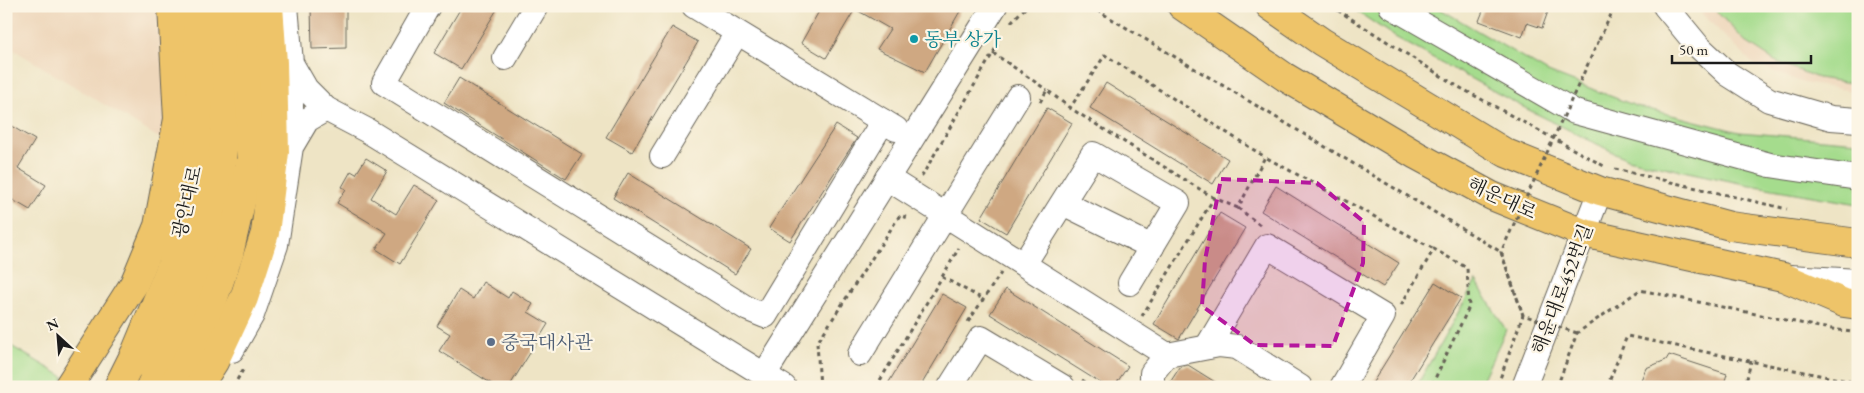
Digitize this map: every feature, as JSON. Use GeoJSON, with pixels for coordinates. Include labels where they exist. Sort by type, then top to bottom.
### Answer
{"type":"FeatureCollection","features":[{"type":"Feature","properties":{"kind":"main road"},"geometry":{"type":"LineString","coordinates":[[78,382],[134,284],[158,226],[178,119],[172,6]]}},
{"type":"Feature","properties":{"kind":"main road"},"geometry":{"type":"LineString","coordinates":[[78,382],[152,284],[178,207],[192,130],[184,6]]}},
{"type":"Feature","properties":{"kind":"main road","name":"광안대로"},"geometry":{"type":"LineString","coordinates":[[118,387],[136,351],[172,267],[191,201],[202,125],[197,6]]}},
{"type":"Feature","properties":{"kind":"main road"},"geometry":{"type":"LineString","coordinates":[[131,387],[173,303],[211,166],[217,59],[212,6]]}},
{"type":"Feature","properties":{"kind":"main road","name":"광안대로"},"geometry":{"type":"LineString","coordinates":[[150,387],[186,308],[198,268],[221,173],[228,92],[221,6]]}},
{"type":"Feature","properties":{"kind":"main road"},"geometry":{"type":"LineString","coordinates":[[172,387],[202,332],[229,254],[252,159],[246,6]]}},
{"type":"Feature","properties":{"kind":"main road"},"geometry":{"type":"LineString","coordinates":[[198,387],[214,362],[244,298],[265,233],[275,152],[273,63],[269,6]]}},
{"type":"Feature","properties":{"kind":"main road","name":"해운대로"},"geometry":{"type":"LineString","coordinates":[[1182,6],[1285,77],[1416,155],[1492,196],[1583,233],[1783,277],[1844,303],[1858,304]]}},
{"type":"Feature","properties":{"kind":"main road"},"geometry":{"type":"LineString","coordinates":[[1270,6],[1322,42],[1506,153],[1600,191],[1730,226],[1858,243]]}},
{"type":"Feature","properties":{"kind":"street"},"geometry":{"type":"LineString","coordinates":[[212,387],[252,314],[276,245],[291,147],[291,63],[286,6]]}},
{"type":"Feature","properties":{"kind":"street"},"geometry":{"type":"LineString","coordinates":[[428,6],[384,83],[748,309],[765,316],[883,121]]}},
{"type":"Feature","properties":{"kind":"street"},"geometry":{"type":"LineString","coordinates":[[505,58],[536,6]]}},
{"type":"Feature","properties":{"kind":"street"},"geometry":{"type":"LineString","coordinates":[[694,6],[912,138]]}},
{"type":"Feature","properties":{"kind":"street"},"geometry":{"type":"LineString","coordinates":[[291,63],[306,88],[326,108],[368,131],[774,381],[887,178],[994,6]]}},
{"type":"Feature","properties":{"kind":"street"},"geometry":{"type":"LineString","coordinates":[[1391,6],[1575,112],[1770,165],[1858,178]]}},
{"type":"Feature","properties":{"kind":"street"},"geometry":{"type":"LineString","coordinates":[[1666,6],[1698,46],[1728,74],[1769,100],[1831,118],[1858,120]]}},
{"type":"Feature","properties":{"kind":"street"},"geometry":{"type":"LineString","coordinates":[[662,156],[737,32]]}},
{"type":"Feature","properties":{"kind":"street"},"geometry":{"type":"LineString","coordinates":[[860,354],[946,215],[1027,102]]}},
{"type":"Feature","properties":{"kind":"street"},"geometry":{"type":"LineString","coordinates":[[291,147],[307,120],[326,108]]}},
{"type":"Feature","properties":{"kind":"street"},"geometry":{"type":"LineString","coordinates":[[1024,264],[1094,154],[1178,203],[1130,283]]}},
{"type":"Feature","properties":{"kind":"street"},"geometry":{"type":"LineString","coordinates":[[887,178],[1167,355]]}},
{"type":"Feature","properties":{"kind":"street","name":"해운대로452번길"},"geometry":{"type":"LineString","coordinates":[[1524,387],[1600,191]]}},
{"type":"Feature","properties":{"kind":"street"},"geometry":{"type":"LineString","coordinates":[[1063,203],[1152,247]]}},
{"type":"Feature","properties":{"kind":"street"},"geometry":{"type":"LineString","coordinates":[[1207,347],[1267,246],[1383,316],[1342,387]]}},
{"type":"Feature","properties":{"kind":"street"},"geometry":{"type":"LineString","coordinates":[[1783,277],[1858,281]]}},
{"type":"Feature","properties":{"kind":"street"},"geometry":{"type":"LineString","coordinates":[[950,387],[981,338],[1064,387]]}},
{"type":"Feature","properties":{"kind":"street"},"geometry":{"type":"LineString","coordinates":[[1152,387],[1152,373],[1167,355],[1219,345],[1237,347],[1300,387]]}},
{"type":"Feature","properties":{"kind":"path"},"geometry":{"type":"LineString","coordinates":[[1006,30],[1011,22],[1027,6]]}},
{"type":"Feature","properties":{"kind":"path"},"geometry":{"type":"LineString","coordinates":[[1090,6],[1501,252],[1523,315],[1497,387]]}},
{"type":"Feature","properties":{"kind":"path"},"geometry":{"type":"LineString","coordinates":[[1501,252],[1615,6]]}},
{"type":"Feature","properties":{"kind":"path"},"geometry":{"type":"LineString","coordinates":[[922,176],[1002,38]]}},
{"type":"Feature","properties":{"kind":"path"},"geometry":{"type":"LineString","coordinates":[[993,53],[1070,108],[1214,198],[1238,208],[1260,225]]}},
{"type":"Feature","properties":{"kind":"path"},"geometry":{"type":"LineString","coordinates":[[1070,108],[1105,55],[1265,157],[1466,268],[1469,308],[1431,387]]}},
{"type":"Feature","properties":{"kind":"path"},"geometry":{"type":"LineString","coordinates":[[1027,102],[1047,90]]}},
{"type":"Feature","properties":{"kind":"path"},"geometry":{"type":"LineString","coordinates":[[1238,208],[1265,157]]}},
{"type":"Feature","properties":{"kind":"path"},"geometry":{"type":"LineString","coordinates":[[1138,323],[1214,198]]}},
{"type":"Feature","properties":{"kind":"path"},"geometry":{"type":"LineString","coordinates":[[820,387],[817,343],[900,215]]}},
{"type":"Feature","properties":{"kind":"path"},"geometry":{"type":"LineString","coordinates":[[876,387],[961,246]]}},
{"type":"Feature","properties":{"kind":"path"},"geometry":{"type":"LineString","coordinates":[[1401,305],[1434,249]]}},
{"type":"Feature","properties":{"kind":"path"},"geometry":{"type":"LineString","coordinates":[[942,277],[983,299]]}},
{"type":"Feature","properties":{"kind":"path"},"geometry":{"type":"LineString","coordinates":[[1557,387],[1577,334],[1640,290],[1818,327],[1858,333]]}},
{"type":"Feature","properties":{"kind":"path"},"geometry":{"type":"LineString","coordinates":[[1523,315],[1577,334]]}},
{"type":"Feature","properties":{"kind":"path"},"geometry":{"type":"LineString","coordinates":[[1607,387],[1627,336],[1858,382]]}},
{"type":"Feature","properties":{"kind":"path"},"geometry":{"type":"LineString","coordinates":[[1745,387],[1751,361]]}},
{"type":"Feature","properties":{"kind":"highlighted area"},"geometry":{"type":"Polygon","coordinates":[[[1221,179],[1317,183],[1364,222],[1363,263],[1333,346],[1255,345],[1202,306],[1205,260],[1221,179]]]}},
{"type":"Feature","properties":{"kind":"shaded area"},"geometry":{"type":"Polygon","coordinates":[[[6,6],[162,6],[169,144],[6,45],[6,6]]]}},
{"type":"Feature","properties":{"kind":"shaded area"},"geometry":{"type":"Polygon","coordinates":[[[1694,6],[1858,6],[1858,92],[1803,83],[1752,63],[1694,6]]]}},
{"type":"Feature","properties":{"kind":"green space"},"geometry":{"type":"Polygon","coordinates":[[[1349,6],[1435,6],[1548,72],[1636,106],[1739,132],[1858,142],[1858,204],[1744,184],[1627,159],[1519,105],[1395,37],[1349,6]]]}},
{"type":"Feature","properties":{"kind":"green space"},"geometry":{"type":"Polygon","coordinates":[[[1719,6],[1858,6],[1858,84],[1818,78],[1775,61],[1746,42],[1715,10],[1719,6]]]}},
{"type":"Feature","properties":{"kind":"green space"},"geometry":{"type":"Polygon","coordinates":[[[1476,281],[1506,330],[1479,387],[1416,387],[1476,281]]]}},
{"type":"Feature","properties":{"kind":"green space"},"geometry":{"type":"Polygon","coordinates":[[[6,343],[64,377],[58,387],[6,387],[6,343]]]}},
{"type":"Feature","properties":{"kind":"building"},"geometry":{"type":"Polygon","coordinates":[[[311,6],[346,6],[346,48],[312,49],[311,6]]]}},
{"type":"Feature","properties":{"kind":"building"},"geometry":{"type":"Polygon","coordinates":[[[462,6],[499,6],[461,69],[434,53],[462,6]]]}},
{"type":"Feature","properties":{"kind":"building","name":"동부 상가"},"geometry":{"type":"Polygon","coordinates":[[[822,6],[963,6],[925,72],[877,49],[890,29],[855,9],[826,58],[801,43],[822,6]]]}},
{"type":"Feature","properties":{"kind":"building"},"geometry":{"type":"Polygon","coordinates":[[[1485,6],[1550,6],[1542,28],[1527,23],[1522,37],[1479,21],[1485,6]]]}},
{"type":"Feature","properties":{"kind":"building"},"geometry":{"type":"Polygon","coordinates":[[[672,27],[698,42],[632,152],[606,137],[672,27]]]}},
{"type":"Feature","properties":{"kind":"building"},"geometry":{"type":"Polygon","coordinates":[[[459,78],[582,154],[566,179],[444,103],[459,78]]]}},
{"type":"Feature","properties":{"kind":"building"},"geometry":{"type":"Polygon","coordinates":[[[1106,83],[1228,159],[1213,184],[1090,108],[1106,83]]]}},
{"type":"Feature","properties":{"kind":"building"},"geometry":{"type":"Polygon","coordinates":[[[1047,108],[1072,123],[1006,233],[981,218],[1047,108]]]}},
{"type":"Feature","properties":{"kind":"building"},"geometry":{"type":"Polygon","coordinates":[[[6,123],[35,140],[18,168],[46,185],[30,210],[6,196],[6,123]]]}},
{"type":"Feature","properties":{"kind":"building"},"geometry":{"type":"Polygon","coordinates":[[[836,125],[857,138],[790,241],[769,228],[836,125]]]}},
{"type":"Feature","properties":{"kind":"building"},"geometry":{"type":"Polygon","coordinates":[[[366,158],[387,171],[371,198],[396,214],[414,185],[439,200],[400,264],[376,249],[387,233],[337,203],[346,189],[342,187],[351,171],[356,174],[366,158]]]}},
{"type":"Feature","properties":{"kind":"building"},"geometry":{"type":"Polygon","coordinates":[[[628,173],[751,249],[735,274],[613,198],[628,173]]]}},
{"type":"Feature","properties":{"kind":"building"},"geometry":{"type":"Polygon","coordinates":[[[1276,186],[1399,263],[1383,287],[1261,211],[1276,186]]]}},
{"type":"Feature","properties":{"kind":"building"},"geometry":{"type":"Polygon","coordinates":[[[1220,213],[1245,228],[1179,339],[1154,324],[1220,213]]]}},
{"type":"Feature","properties":{"kind":"building","name":"중국대사관"},"geometry":{"type":"Polygon","coordinates":[[[483,282],[508,298],[512,291],[533,304],[528,312],[548,324],[509,387],[497,387],[439,351],[450,334],[437,326],[459,290],[473,299],[483,282]]]}},
{"type":"Feature","properties":{"kind":"building"},"geometry":{"type":"Polygon","coordinates":[[[1435,282],[1461,298],[1406,387],[1370,387],[1435,282]]]}},
{"type":"Feature","properties":{"kind":"building"},"geometry":{"type":"Polygon","coordinates":[[[1006,289],[1128,366],[1114,387],[1107,387],[990,314],[1006,289]]]}},
{"type":"Feature","properties":{"kind":"building"},"geometry":{"type":"Polygon","coordinates":[[[942,294],[967,308],[920,387],[886,387],[942,294]]]}},
{"type":"Feature","properties":{"kind":"building"},"geometry":{"type":"Polygon","coordinates":[[[1669,355],[1727,374],[1723,387],[1638,387],[1646,368],[1666,360],[1669,355]]]}},
{"type":"Feature","properties":{"kind":"building"},"geometry":{"type":"Polygon","coordinates":[[[1188,365],[1223,387],[1167,387],[1180,367],[1188,365]]]}},
{"type":"Feature","properties":{"kind":"place","name":"동부 상가"},"geometry":{"type":"Point","coordinates":[914,39]}},
{"type":"Feature","properties":{"kind":"place","name":"중국대사관"},"geometry":{"type":"Point","coordinates":[491,342]}}]}
